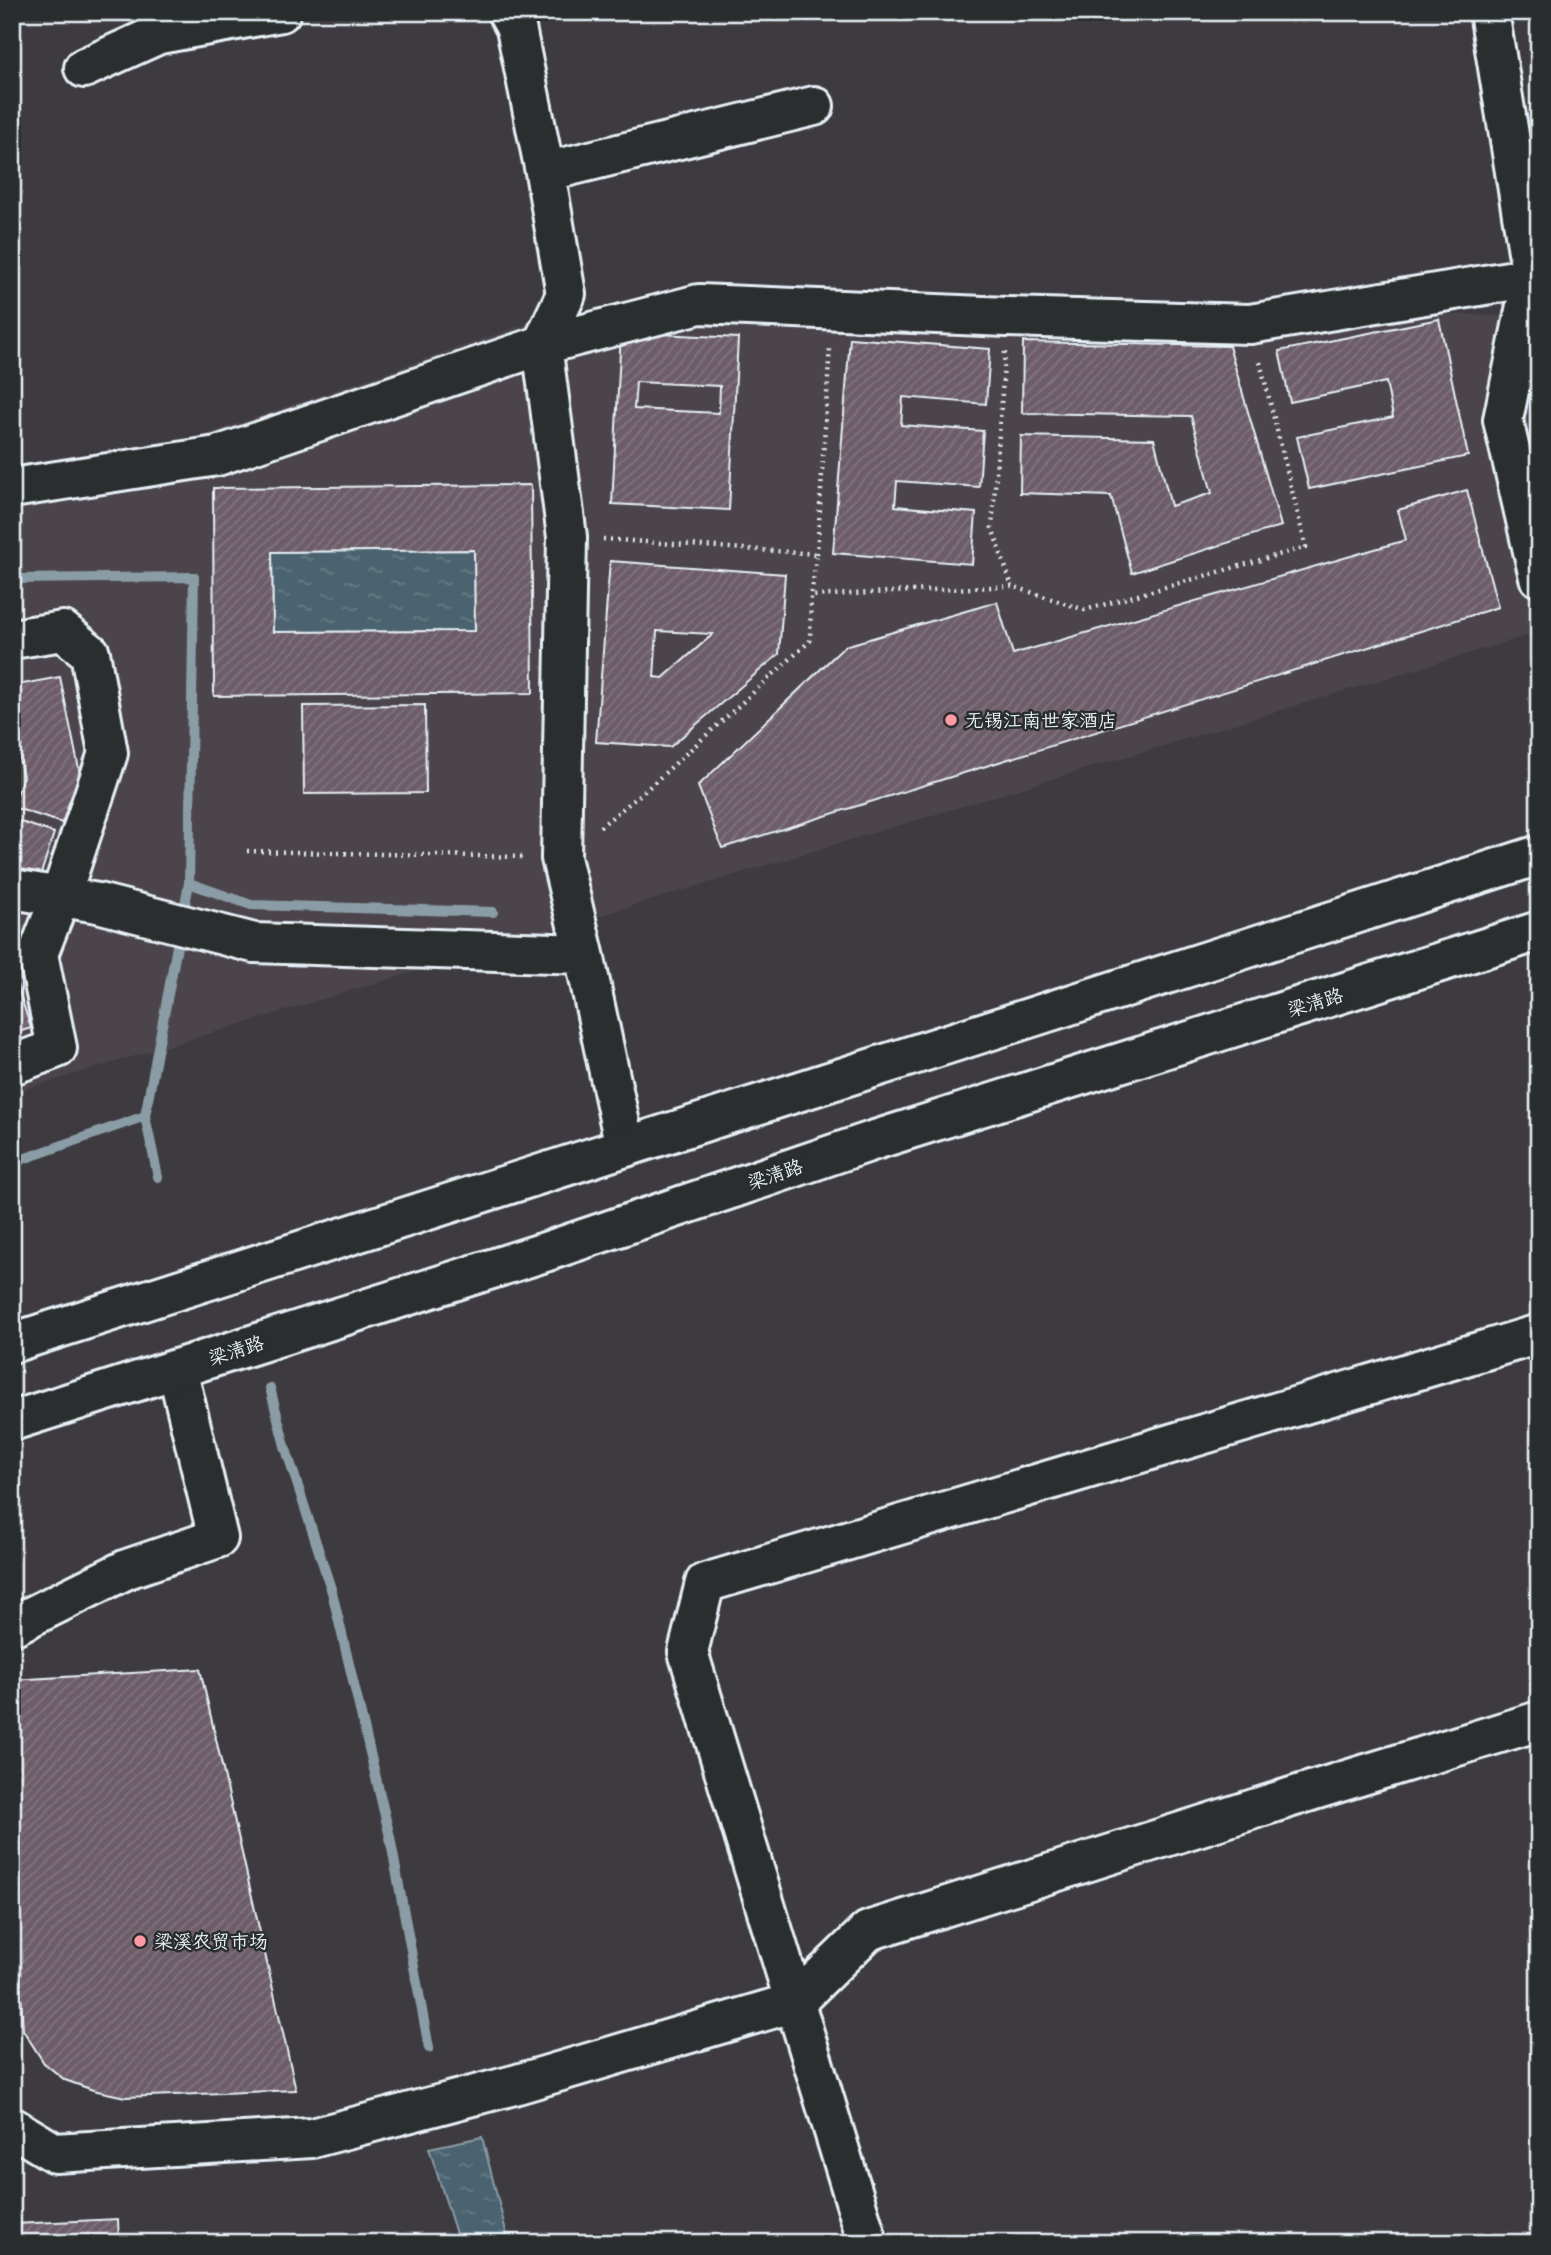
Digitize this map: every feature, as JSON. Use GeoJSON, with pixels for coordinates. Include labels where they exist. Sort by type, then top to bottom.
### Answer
{"type":"FeatureCollection","features":[{"type":"Feature","properties":{"kind":"main road"},"geometry":{"type":"LineString","coordinates":[[83,68],[159,34],[281,12]]}},
{"type":"Feature","properties":{"kind":"main road"},"geometry":{"type":"LineString","coordinates":[[507,12],[516,28],[566,294],[542,345],[567,537],[561,858],[625,1147]]}},
{"type":"Feature","properties":{"kind":"main road"},"geometry":{"type":"LineString","coordinates":[[1489,12],[1536,276],[1503,420],[1539,577]]}},
{"type":"Feature","properties":{"kind":"main road"},"geometry":{"type":"LineString","coordinates":[[545,172],[814,106]]}},
{"type":"Feature","properties":{"kind":"main road"},"geometry":{"type":"LineString","coordinates":[[12,488],[217,456],[542,345],[699,304],[1250,324],[1536,276]]}},
{"type":"Feature","properties":{"kind":"main road"},"geometry":{"type":"LineString","coordinates":[[12,639],[63,631],[90,653],[108,753],[60,898],[38,954],[57,1048],[12,1065]]}},
{"type":"Feature","properties":{"kind":"main road"},"geometry":{"type":"LineString","coordinates":[[12,1343],[1539,855]]}},
{"type":"Feature","properties":{"kind":"main road"},"geometry":{"type":"LineString","coordinates":[[12,889],[98,903],[254,943],[584,954]]}},
{"type":"Feature","properties":{"kind":"main road","name":"梁清路"},"geometry":{"type":"LineString","coordinates":[[12,1421],[545,1252],[875,1140],[1539,931]]}},
{"type":"Feature","properties":{"kind":"main road"},"geometry":{"type":"LineString","coordinates":[[868,2243],[688,1652],[705,1583],[1539,1334]]}},
{"type":"Feature","properties":{"kind":"main road"},"geometry":{"type":"LineString","coordinates":[[12,1626],[127,1569],[218,1538],[177,1369]]}},
{"type":"Feature","properties":{"kind":"main road"},"geometry":{"type":"LineString","coordinates":[[12,2127],[55,2153],[312,2138],[514,2085],[795,2002],[868,1931],[1539,1721]]}},
{"type":"Feature","properties":{"kind":"path"},"geometry":{"type":"LineString","coordinates":[[247,851],[561,858],[646,790],[810,641],[832,309]]}},
{"type":"Feature","properties":{"kind":"path"},"geometry":{"type":"LineString","coordinates":[[1007,317],[992,528],[1012,586]]}},
{"type":"Feature","properties":{"kind":"path"},"geometry":{"type":"LineString","coordinates":[[811,596],[1012,586],[1085,610],[1306,547],[1250,324]]}},
{"type":"Feature","properties":{"kind":"path"},"geometry":{"type":"LineString","coordinates":[[567,537],[817,554]]}},
{"type":"Feature","properties":{"kind":"shaded area"},"geometry":{"type":"Polygon","coordinates":[[[707,293],[1539,317],[1539,411],[1527,462],[1539,509],[1539,632],[12,1093],[12,477],[199,437],[541,319],[707,293]]]}},
{"type":"Feature","properties":{"kind":"water"},"geometry":{"type":"Polygon","coordinates":[[[474,550],[475,631],[273,632],[272,552],[474,550]]]}},
{"type":"Feature","properties":{"kind":"water"},"geometry":{"type":"Polygon","coordinates":[[[482,2137],[509,2243],[459,2243],[429,2148],[482,2137]]]}},
{"type":"Feature","properties":{"kind":"building"},"geometry":{"type":"Polygon","coordinates":[[[1439,319],[1468,456],[1309,489],[1297,437],[1393,417],[1386,382],[1290,402],[1279,351],[1439,319]]]}},
{"type":"Feature","properties":{"kind":"building"},"geometry":{"type":"Polygon","coordinates":[[[621,332],[738,338],[729,510],[612,504],[621,332]],[[636,382],[634,409],[719,413],[720,386],[636,382]]]}},
{"type":"Feature","properties":{"kind":"building"},"geometry":{"type":"Polygon","coordinates":[[[850,338],[990,349],[986,404],[903,397],[901,425],[983,431],[979,487],[897,481],[895,506],[976,513],[972,564],[833,553],[850,338]]]}},
{"type":"Feature","properties":{"kind":"building"},"geometry":{"type":"Polygon","coordinates":[[[1023,342],[1229,346],[1281,526],[1132,573],[1111,496],[1020,493],[1021,436],[1154,439],[1171,506],[1212,493],[1191,416],[1022,413],[1023,342]]]}},
{"type":"Feature","properties":{"kind":"building"},"geometry":{"type":"Polygon","coordinates":[[[531,485],[533,693],[214,696],[213,488],[531,485]],[[474,550],[272,552],[273,632],[475,631],[474,550]]]}},
{"type":"Feature","properties":{"kind":"building","name":"无锡江南世家酒店"},"geometry":{"type":"Polygon","coordinates":[[[1467,490],[1498,607],[722,848],[698,786],[845,646],[997,602],[1013,654],[1406,540],[1398,510],[1467,490]]]}},
{"type":"Feature","properties":{"kind":"building"},"geometry":{"type":"Polygon","coordinates":[[[610,561],[785,574],[779,654],[670,747],[596,742],[610,561]],[[657,631],[654,677],[663,678],[713,634],[657,631]]]}},
{"type":"Feature","properties":{"kind":"building"},"geometry":{"type":"Polygon","coordinates":[[[60,677],[80,774],[62,823],[13,807],[23,777],[14,735],[12,736],[12,686],[60,677]]]}},
{"type":"Feature","properties":{"kind":"building"},"geometry":{"type":"Polygon","coordinates":[[[425,705],[426,793],[304,794],[303,706],[425,705]]]}},
{"type":"Feature","properties":{"kind":"building"},"geometry":{"type":"Polygon","coordinates":[[[12,819],[54,833],[36,889],[12,881],[12,819]]]}},
{"type":"Feature","properties":{"kind":"building"},"geometry":{"type":"Polygon","coordinates":[[[12,970],[31,1028],[12,1034],[12,970]]]}},
{"type":"Feature","properties":{"kind":"building","name":"梁溪农贸市场"},"geometry":{"type":"Polygon","coordinates":[[[200,1669],[296,2090],[125,2097],[65,2080],[44,2063],[23,2030],[12,1852],[12,1680],[200,1669]]]}},
{"type":"Feature","properties":{"kind":"building"},"geometry":{"type":"Polygon","coordinates":[[[118,2219],[119,2243],[14,2243],[14,2224],[118,2219]]]}},
{"type":"Feature","properties":{"kind":"waterway"},"geometry":{"type":"LineString","coordinates":[[12,579],[194,577],[189,883],[145,1116],[12,1163]]}},
{"type":"Feature","properties":{"kind":"waterway"},"geometry":{"type":"LineString","coordinates":[[189,883],[251,905],[493,912]]}},
{"type":"Feature","properties":{"kind":"waterway"},"geometry":{"type":"LineString","coordinates":[[145,1116],[158,1177]]}},
{"type":"Feature","properties":{"kind":"waterway"},"geometry":{"type":"LineString","coordinates":[[270,1388],[285,1446],[332,1592],[390,1837],[429,2048]]}},
{"type":"Feature","properties":{"kind":"place","name":"无锡江南世家酒店"},"geometry":{"type":"Point","coordinates":[951,720]}},
{"type":"Feature","properties":{"kind":"place","name":"梁溪农贸市场"},"geometry":{"type":"Point","coordinates":[140,1941]}}]}
